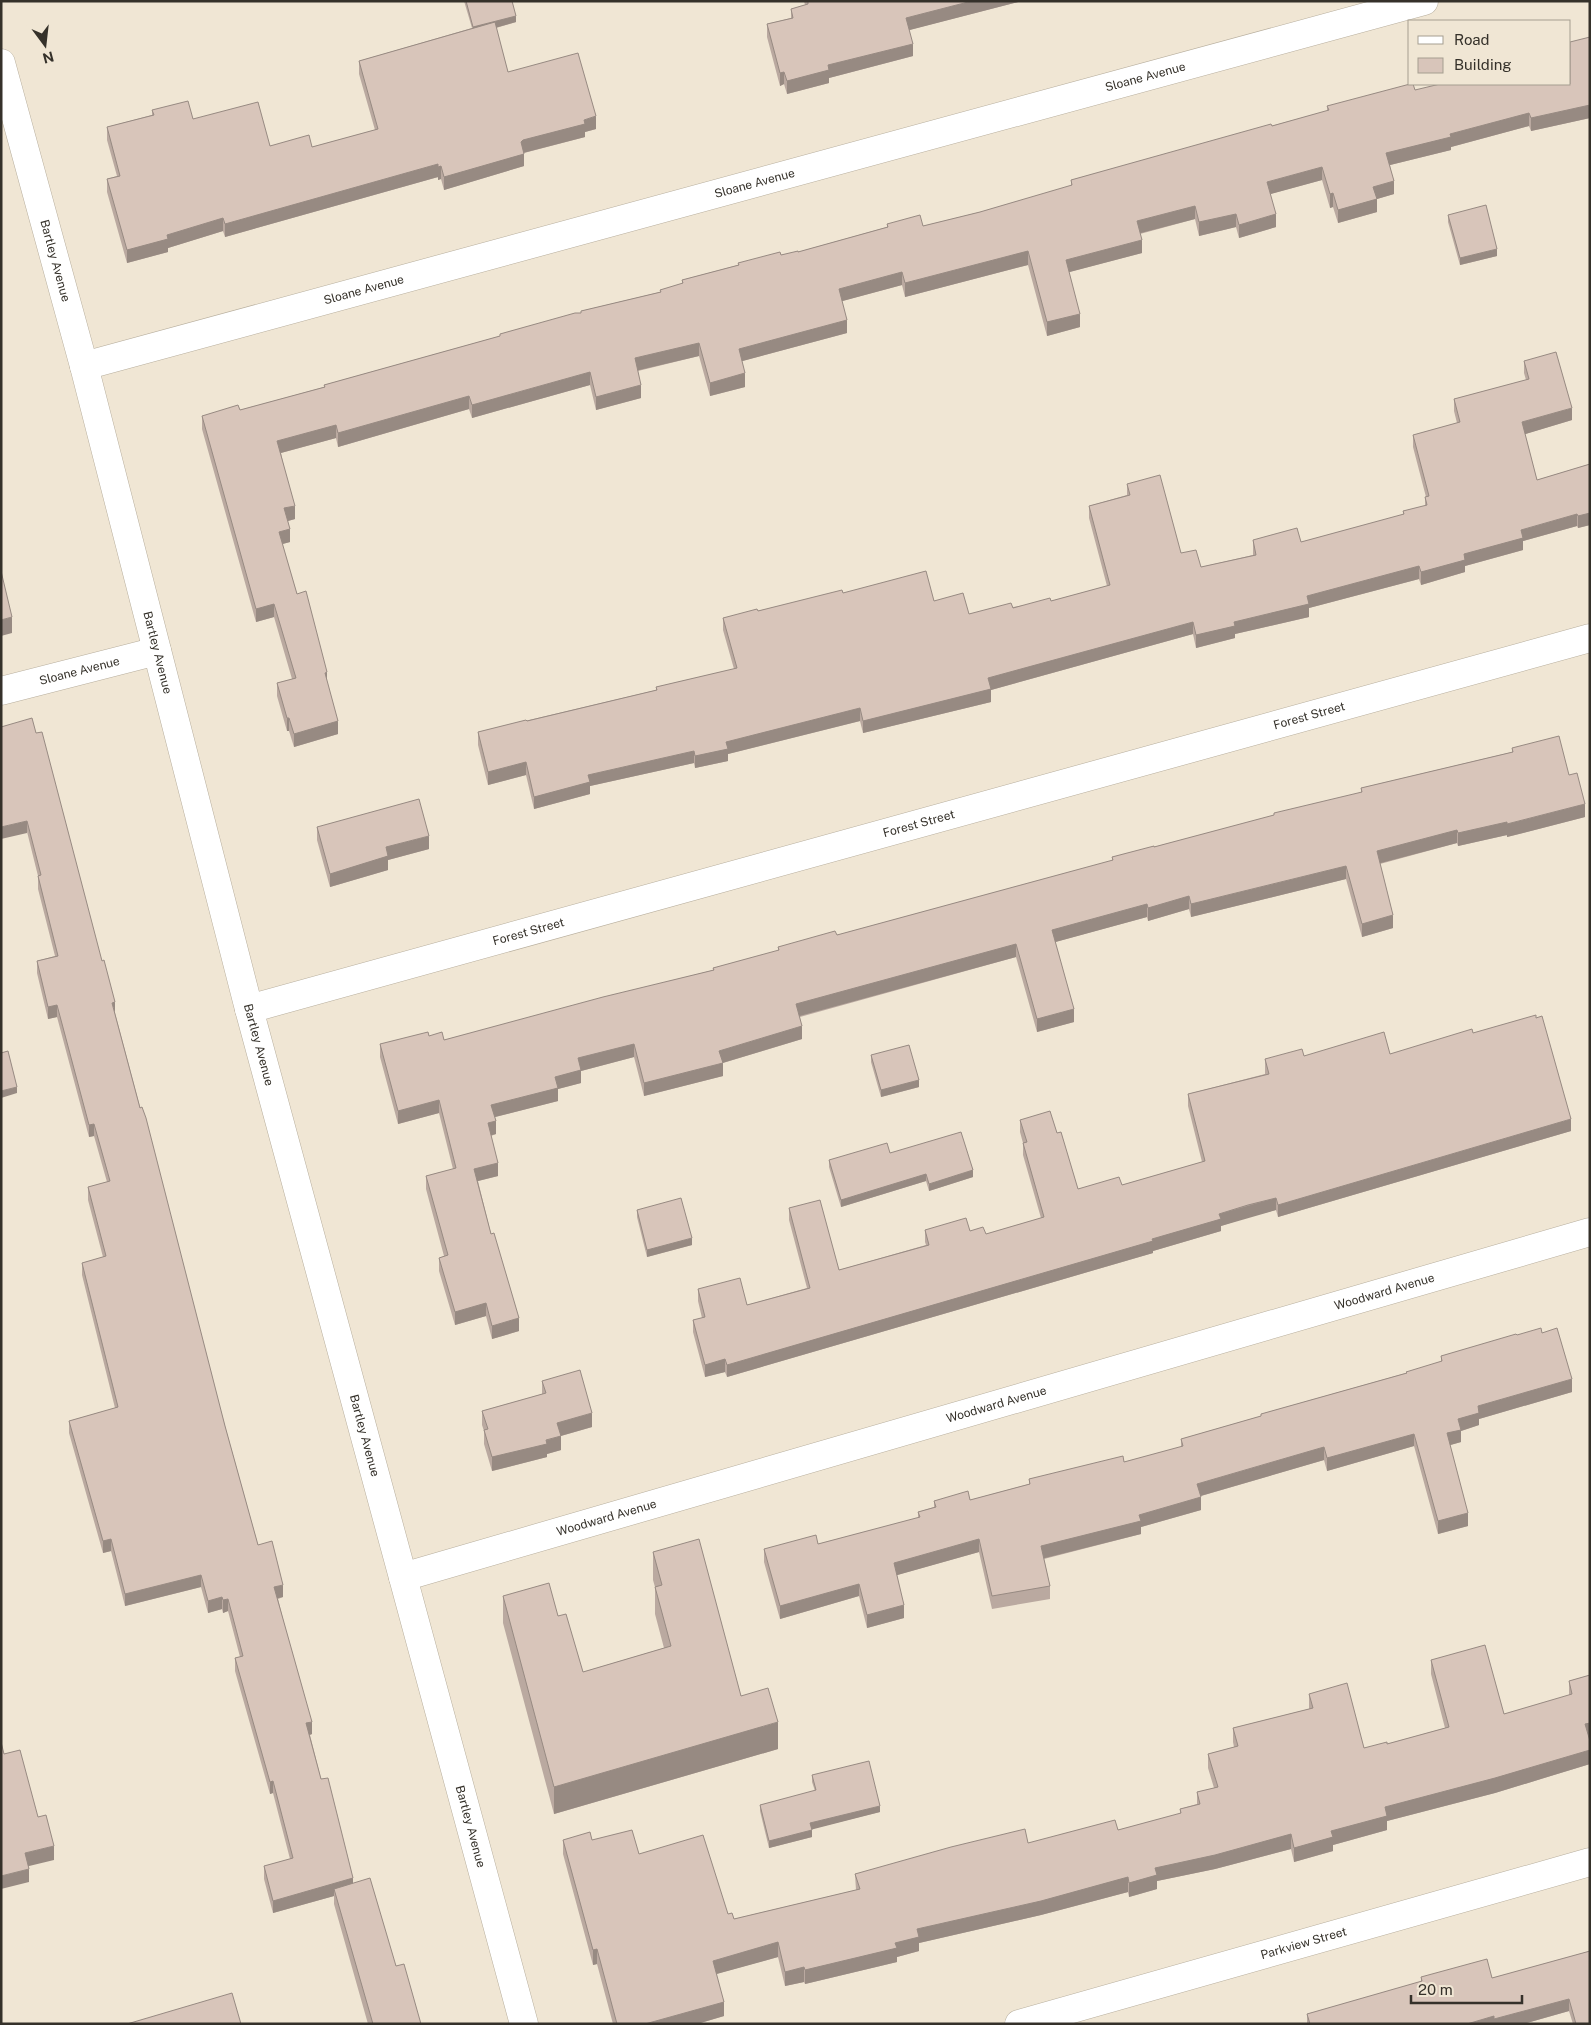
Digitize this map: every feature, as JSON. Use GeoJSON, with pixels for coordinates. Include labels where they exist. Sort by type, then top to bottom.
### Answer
{"type":"FeatureCollection","features":[{"type":"Feature","properties":{"kind":"street","name":"Sloane Avenue"},"geometry":{"type":"LineString","coordinates":[[84,366],[1424,1]]}},
{"type":"Feature","properties":{"kind":"street","name":"Bartley Avenue"},"geometry":{"type":"LineString","coordinates":[[1,63],[84,366],[249,1009],[524,2024]]}},
{"type":"Feature","properties":{"kind":"street","name":"Forest Street"},"geometry":{"type":"LineString","coordinates":[[249,1009],[1590,638]]}},
{"type":"Feature","properties":{"kind":"street","name":"Sloane Avenue"},"geometry":{"type":"LineString","coordinates":[[1,691],[157,651]]}},
{"type":"Feature","properties":{"kind":"street","name":"Woodward Avenue"},"geometry":{"type":"LineString","coordinates":[[403,1577],[1590,1232]]}},
{"type":"Feature","properties":{"kind":"street","name":"Parkview Street"},"geometry":{"type":"LineString","coordinates":[[1019,2024],[1590,1862]]}},
{"type":"Feature","properties":{"kind":"building"},"geometry":{"type":"Polygon","coordinates":[[[466,1],[512,1],[516,16],[473,27],[466,1]]]}},
{"type":"Feature","properties":{"kind":"building"},"geometry":{"type":"Polygon","coordinates":[[[808,1],[972,1],[906,18],[913,44],[828,65],[829,70],[787,81],[784,72],[780,73],[767,24],[793,18],[791,9],[808,4],[808,1]]]}},
{"type":"Feature","properties":{"kind":"building"},"geometry":{"type":"Polygon","coordinates":[[[495,22],[508,72],[578,53],[596,116],[584,120],[585,124],[523,140],[521,142],[524,154],[444,177],[441,166],[438,167],[438,164],[225,224],[223,218],[167,235],[168,239],[127,250],[107,179],[120,176],[107,127],[154,115],[152,110],[188,101],[193,119],[258,102],[270,146],[309,135],[312,147],[378,129],[359,61],[495,22]]]}},
{"type":"Feature","properties":{"kind":"building"},"geometry":{"type":"Polygon","coordinates":[[[1590,37],[1590,105],[1531,118],[1529,113],[1450,134],[1451,137],[1386,153],[1394,181],[1373,187],[1377,199],[1338,210],[1333,193],[1330,194],[1322,167],[1267,182],[1276,214],[1239,225],[1236,214],[1199,222],[1195,206],[1137,221],[1142,240],[1066,260],[1080,314],[1047,322],[1028,251],[905,283],[902,272],[839,289],[847,320],[739,349],[745,373],[710,383],[699,343],[635,358],[641,385],[596,397],[590,372],[472,405],[469,396],[338,433],[336,425],[277,441],[295,506],[284,508],[290,529],[279,532],[297,594],[306,591],[338,721],[294,734],[289,718],[287,718],[277,683],[296,678],[274,604],[256,609],[202,416],[238,405],[240,410],[325,387],[324,385],[500,336],[500,334],[575,313],[581,313],[581,311],[661,292],[660,290],[683,283],[682,280],[739,265],[738,263],[780,252],[781,255],[798,252],[888,227],[887,224],[920,215],[923,226],[980,212],[1072,185],[1071,180],[1271,124],[1272,126],[1329,110],[1327,106],[1408,85],[1413,85],[1415,90],[1436,85],[1571,85],[1571,42],[1590,37]]]}},
{"type":"Feature","properties":{"kind":"building"},"geometry":{"type":"Polygon","coordinates":[[[1486,205],[1497,249],[1460,258],[1448,215],[1486,205]]]}},
{"type":"Feature","properties":{"kind":"building"},"geometry":{"type":"Polygon","coordinates":[[[1556,352],[1572,408],[1522,422],[1537,480],[1590,464],[1590,513],[1578,516],[1577,514],[1521,530],[1523,538],[1464,554],[1465,560],[1421,572],[1419,566],[1307,596],[1309,604],[1234,622],[1235,626],[1196,635],[1193,622],[988,678],[991,689],[863,721],[860,708],[726,742],[728,749],[695,756],[694,751],[588,775],[590,782],[534,797],[526,762],[488,772],[478,732],[657,690],[656,687],[737,668],[723,618],[842,590],[843,593],[926,571],[934,601],[963,593],[969,614],[1011,603],[1013,608],[1050,598],[1051,601],[1110,585],[1089,506],[1130,495],[1127,484],[1160,475],[1181,553],[1196,550],[1201,567],[1256,555],[1253,540],[1297,528],[1301,542],[1404,514],[1403,511],[1427,505],[1425,497],[1429,496],[1413,435],[1460,422],[1454,399],[1529,379],[1524,361],[1556,352]]]}},
{"type":"Feature","properties":{"kind":"building"},"geometry":{"type":"Polygon","coordinates":[[[1,571],[12,617],[1,620],[1,571]]]}},
{"type":"Feature","properties":{"kind":"building"},"geometry":{"type":"Polygon","coordinates":[[[32,718],[36,733],[42,732],[102,961],[104,960],[115,1002],[112,1003],[140,1108],[142,1107],[146,1118],[225,1426],[258,1545],[272,1541],[283,1585],[274,1587],[312,1722],[306,1723],[321,1779],[328,1778],[353,1878],[273,1901],[264,1866],[293,1858],[273,1781],[270,1782],[235,1658],[243,1656],[228,1599],[223,1600],[222,1597],[208,1601],[201,1575],[125,1594],[111,1539],[103,1541],[69,1421],[118,1407],[82,1263],[106,1256],[88,1187],[110,1181],[94,1124],[89,1125],[57,1005],[48,1007],[37,961],[58,956],[38,876],[41,875],[27,821],[1,827],[1,727],[32,718]]]}},
{"type":"Feature","properties":{"kind":"building"},"geometry":{"type":"Polygon","coordinates":[[[1559,736],[1569,775],[1577,773],[1585,804],[1507,824],[1507,822],[1458,833],[1457,830],[1377,851],[1393,915],[1362,924],[1346,866],[1191,904],[1189,896],[1148,908],[1147,904],[1052,930],[1074,1009],[1037,1019],[1016,944],[796,1004],[802,1026],[719,1051],[723,1063],[644,1083],[634,1044],[578,1058],[581,1070],[555,1077],[558,1088],[491,1105],[496,1121],[488,1123],[498,1163],[474,1169],[491,1234],[494,1233],[519,1318],[492,1326],[486,1303],[455,1312],[439,1258],[448,1255],[426,1176],[456,1168],[439,1100],[398,1111],[380,1044],[428,1032],[429,1036],[442,1032],[444,1040],[603,997],[714,970],[713,968],[779,950],[778,947],[835,931],[837,935],[1113,860],[1112,857],[1274,815],[1274,813],[1362,792],[1361,788],[1513,752],[1512,748],[1559,736]]]}},
{"type":"Feature","properties":{"kind":"building"},"geometry":{"type":"Polygon","coordinates":[[[419,799],[429,836],[386,847],[388,856],[330,874],[317,827],[419,799]]]}},
{"type":"Feature","properties":{"kind":"building"},"geometry":{"type":"Polygon","coordinates":[[[1536,1015],[1536,1018],[1542,1016],[1571,1119],[1278,1205],[1276,1198],[1248,1205],[1219,1214],[1221,1219],[1152,1239],[1153,1241],[727,1365],[725,1359],[705,1365],[693,1320],[705,1317],[698,1289],[740,1278],[747,1305],[810,1288],[789,1208],[820,1200],[839,1270],[929,1245],[925,1230],[966,1218],[970,1231],[983,1227],[986,1234],[1044,1217],[1023,1143],[1027,1142],[1020,1120],[1050,1111],[1057,1133],[1061,1132],[1078,1189],[1119,1177],[1122,1185],[1205,1161],[1188,1094],[1269,1074],[1265,1059],[1302,1049],[1304,1056],[1384,1032],[1390,1054],[1472,1029],[1473,1033],[1536,1015]]]}},
{"type":"Feature","properties":{"kind":"building"},"geometry":{"type":"Polygon","coordinates":[[[909,1045],[919,1080],[881,1090],[871,1055],[909,1045]]]}},
{"type":"Feature","properties":{"kind":"building"},"geometry":{"type":"Polygon","coordinates":[[[8,1051],[17,1087],[1,1091],[1,1053],[8,1051]]]}},
{"type":"Feature","properties":{"kind":"building"},"geometry":{"type":"Polygon","coordinates":[[[961,1132],[973,1170],[929,1184],[926,1174],[841,1200],[829,1160],[887,1143],[890,1153],[961,1132]]]}},
{"type":"Feature","properties":{"kind":"building"},"geometry":{"type":"Polygon","coordinates":[[[681,1198],[692,1238],[647,1250],[637,1210],[681,1198]]]}},
{"type":"Feature","properties":{"kind":"building"},"geometry":{"type":"Polygon","coordinates":[[[1541,1328],[1542,1333],[1557,1328],[1572,1379],[1478,1406],[1479,1413],[1458,1419],[1461,1430],[1447,1433],[1468,1513],[1438,1521],[1414,1434],[1327,1458],[1324,1447],[1197,1484],[1201,1497],[1139,1515],[1141,1521],[1041,1546],[1050,1586],[992,1596],[979,1539],[894,1563],[904,1605],[867,1615],[859,1584],[780,1606],[764,1549],[816,1535],[818,1544],[920,1517],[918,1512],[936,1507],[934,1501],[968,1491],[970,1500],[1030,1484],[1029,1479],[1123,1456],[1124,1462],[1183,1446],[1181,1439],[1261,1416],[1261,1414],[1407,1373],[1442,1361],[1441,1356],[1541,1328]]]}},
{"type":"Feature","properties":{"kind":"building"},"geometry":{"type":"Polygon","coordinates":[[[580,1370],[592,1413],[557,1423],[561,1436],[546,1440],[547,1444],[492,1457],[484,1430],[488,1429],[482,1411],[546,1393],[542,1381],[580,1370]]]}},
{"type":"Feature","properties":{"kind":"building"},"geometry":{"type":"Polygon","coordinates":[[[699,1539],[741,1696],[768,1688],[778,1722],[554,1787],[503,1596],[549,1583],[558,1616],[566,1614],[583,1672],[671,1646],[655,1587],[662,1585],[653,1552],[699,1539]]]}},
{"type":"Feature","properties":{"kind":"building"},"geometry":{"type":"Polygon","coordinates":[[[1485,1645],[1504,1714],[1572,1694],[1569,1681],[1590,1675],[1590,1723],[1585,1724],[1590,1741],[1590,1750],[1495,1778],[1385,1807],[1387,1816],[1331,1831],[1333,1837],[1294,1848],[1291,1834],[1215,1855],[1155,1868],[1157,1875],[1129,1883],[1128,1877],[1041,1901],[917,1929],[919,1937],[895,1943],[897,1948],[805,1970],[804,1967],[785,1972],[778,1942],[713,1961],[724,2002],[645,2024],[617,2024],[597,1949],[593,1950],[563,1840],[590,1832],[592,1840],[632,1830],[639,1854],[703,1835],[728,1914],[732,1913],[734,1919],[860,1889],[855,1874],[951,1847],[1025,1829],[1028,1843],[1115,1820],[1118,1830],[1181,1813],[1180,1809],[1200,1804],[1197,1792],[1218,1787],[1208,1754],[1238,1746],[1233,1728],[1313,1708],[1309,1694],[1347,1683],[1364,1748],[1387,1742],[1387,1744],[1449,1727],[1431,1660],[1485,1645]]]}},
{"type":"Feature","properties":{"kind":"building"},"geometry":{"type":"Polygon","coordinates":[[[1,1742],[4,1754],[20,1750],[38,1817],[46,1815],[54,1846],[25,1853],[29,1869],[1,1876],[1,1742]]]}},
{"type":"Feature","properties":{"kind":"building"},"geometry":{"type":"Polygon","coordinates":[[[869,1761],[880,1806],[810,1823],[812,1830],[769,1841],[760,1805],[816,1790],[812,1775],[869,1761]]]}},
{"type":"Feature","properties":{"kind":"building"},"geometry":{"type":"Polygon","coordinates":[[[370,1878],[396,1966],[404,1964],[421,2024],[373,2024],[334,1889],[370,1878]]]}},
{"type":"Feature","properties":{"kind":"building"},"geometry":{"type":"Polygon","coordinates":[[[1590,1951],[1590,2024],[1576,2024],[1569,1999],[1494,2019],[1494,2016],[1467,2024],[1310,2024],[1307,2014],[1422,1981],[1421,1977],[1487,1959],[1492,1978],[1590,1951]]]}},
{"type":"Feature","properties":{"kind":"building"},"geometry":{"type":"Polygon","coordinates":[[[232,1993],[241,2024],[127,2024],[232,1993]]]}}]}
